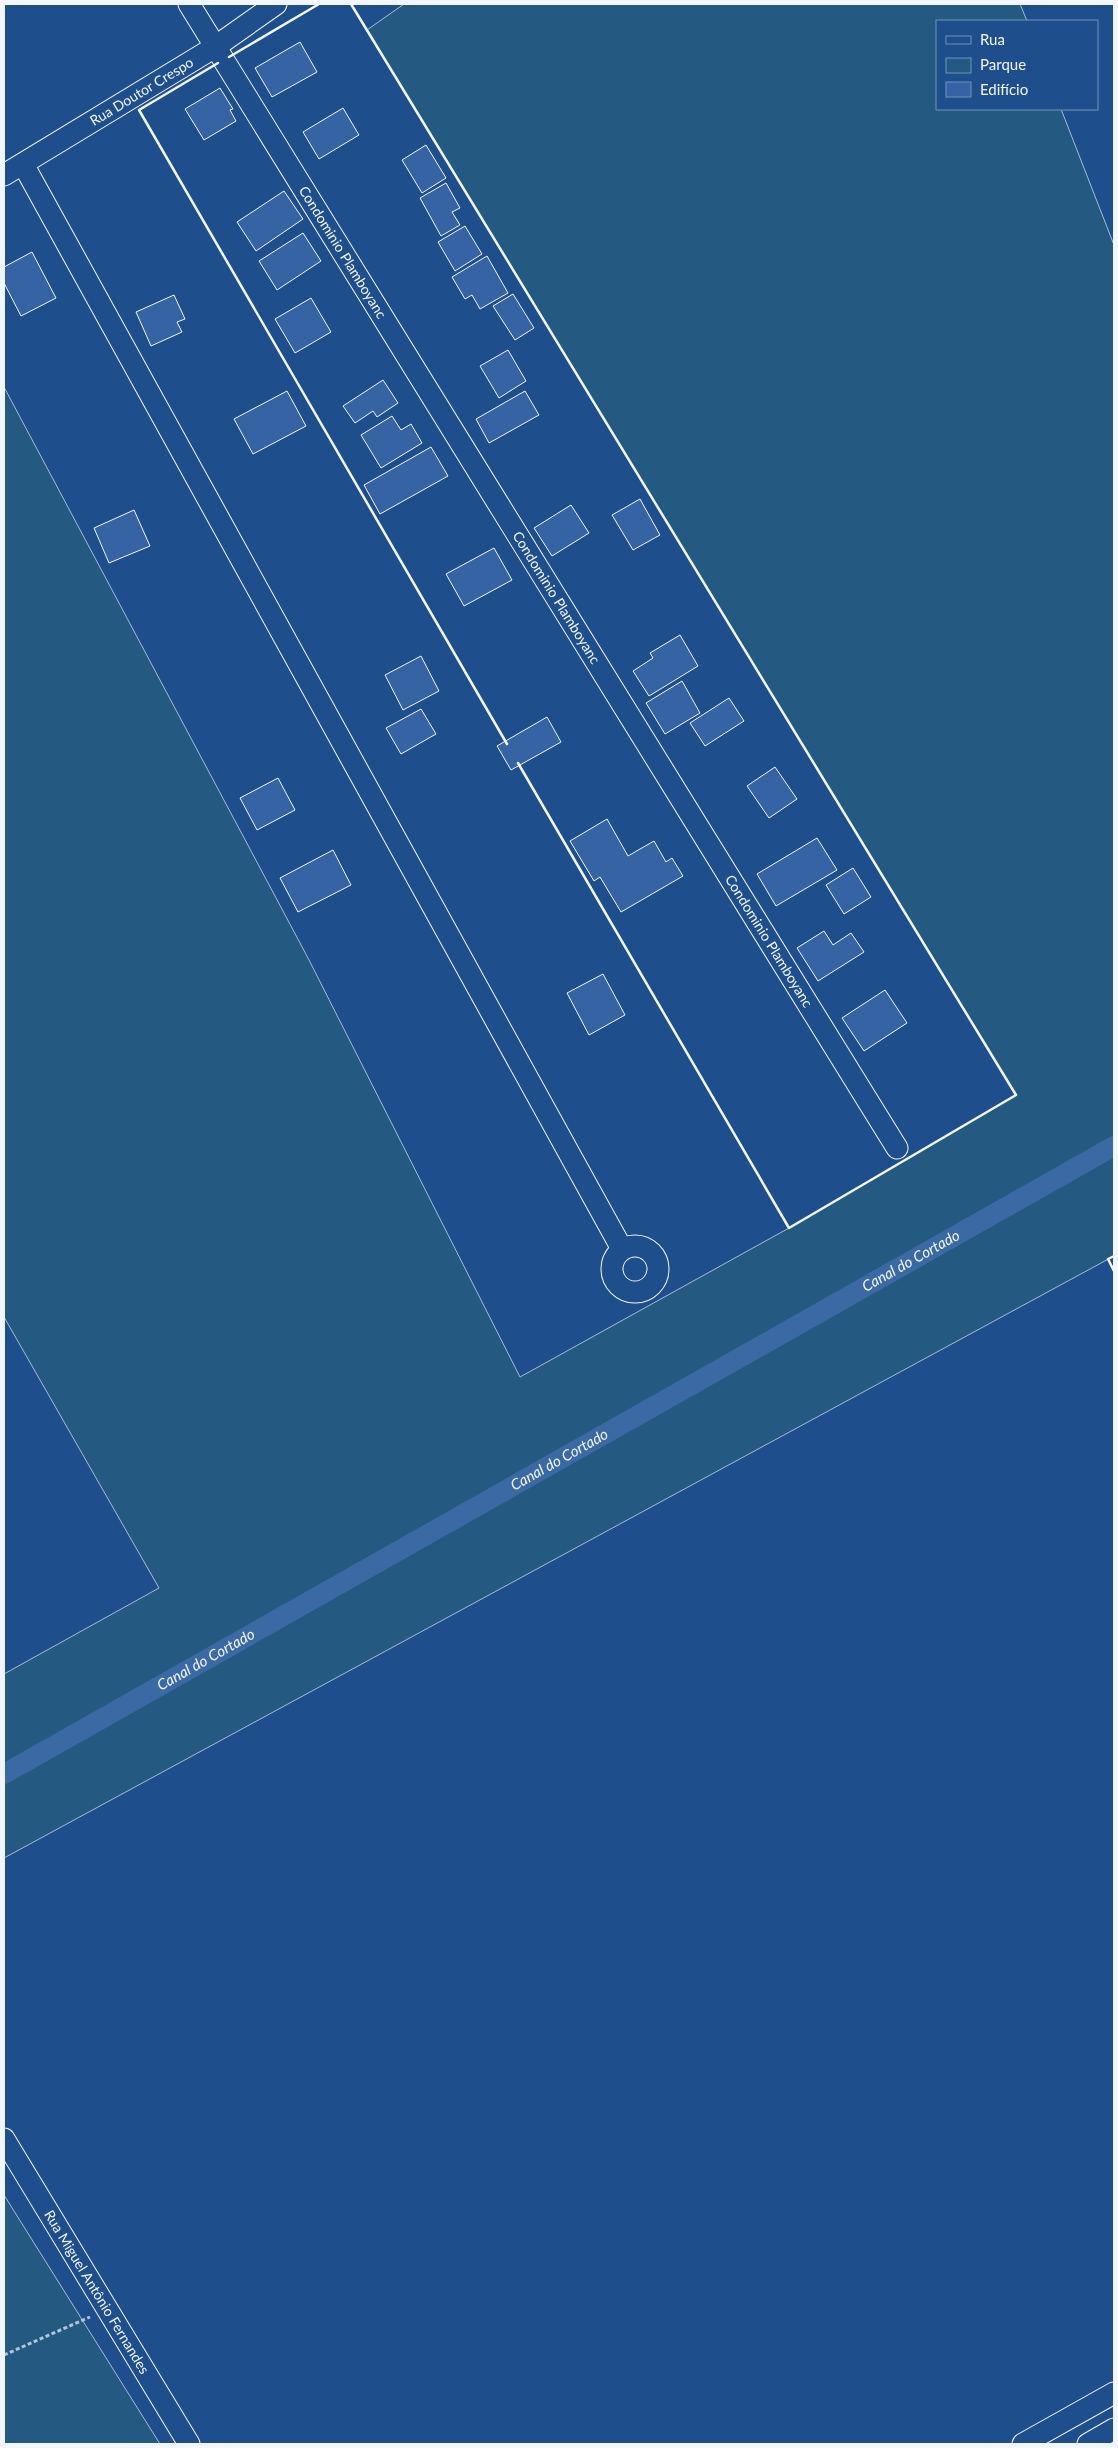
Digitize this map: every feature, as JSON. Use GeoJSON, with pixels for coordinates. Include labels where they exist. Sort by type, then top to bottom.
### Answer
{"type":"FeatureCollection","features":[{"type":"Feature","properties":{"kind":"street","name":"Condominio Plamboyanc"},"geometry":{"type":"LineString","coordinates":[[189,4],[897,1148]]}},
{"type":"Feature","properties":{"kind":"street","name":"Rua Doutor Crespo"},"geometry":{"type":"LineString","coordinates":[[4,175],[215,47],[276,4]]}},
{"type":"Feature","properties":{"kind":"street"},"geometry":{"type":"LineString","coordinates":[[23,164],[622,1249]]}},
{"type":"Feature","properties":{"kind":"street","name":"Rua Miguel Antônio Fernandes"},"geometry":{"type":"LineString","coordinates":[[4,2139],[109,2308],[189,2444]]}},
{"type":"Feature","properties":{"kind":"street"},"geometry":{"type":"LineString","coordinates":[[1023,2444],[1114,2393]]}},
{"type":"Feature","properties":{"kind":"street"},"geometry":{"type":"LineString","coordinates":[[1088,2444],[1114,2429]]}},
{"type":"Feature","properties":{"kind":"path"},"geometry":{"type":"LineString","coordinates":[[4,2355],[109,2308]]}},
{"type":"Feature","properties":{"kind":"green space"},"geometry":{"type":"Polygon","coordinates":[[[404,4],[1020,4],[1027,20],[936,20],[936,110],[1061,110],[1114,245],[1114,1256],[4,1858],[4,1674],[159,1588],[4,1317],[4,387],[308,958],[520,1377],[789,1228],[1016,1095],[367,30],[404,4]]]}},
{"type":"Feature","properties":{"kind":"green space"},"geometry":{"type":"Polygon","coordinates":[[[4,2195],[160,2444],[4,2444],[4,2195]]]}},
{"type":"Feature","properties":{"kind":"building"},"geometry":{"type":"Polygon","coordinates":[[[300,42],[317,72],[272,97],[255,68],[300,42]]]}},
{"type":"Feature","properties":{"kind":"building"},"geometry":{"type":"Polygon","coordinates":[[[220,88],[233,109],[230,110],[236,121],[204,140],[185,109],[220,88]]]}},
{"type":"Feature","properties":{"kind":"building"},"geometry":{"type":"Polygon","coordinates":[[[343,108],[359,135],[319,159],[303,132],[343,108]]]}},
{"type":"Feature","properties":{"kind":"building"},"geometry":{"type":"Polygon","coordinates":[[[426,145],[446,178],[422,193],[402,160],[426,145]]]}},
{"type":"Feature","properties":{"kind":"building"},"geometry":{"type":"Polygon","coordinates":[[[446,183],[460,208],[452,212],[460,225],[441,236],[420,198],[446,183]]]}},
{"type":"Feature","properties":{"kind":"building"},"geometry":{"type":"Polygon","coordinates":[[[284,191],[303,219],[256,251],[237,222],[284,191]]]}},
{"type":"Feature","properties":{"kind":"building"},"geometry":{"type":"Polygon","coordinates":[[[465,226],[482,254],[455,271],[438,242],[465,226]]]}},
{"type":"Feature","properties":{"kind":"building"},"geometry":{"type":"Polygon","coordinates":[[[303,233],[321,261],[277,290],[259,261],[303,233]]]}},
{"type":"Feature","properties":{"kind":"building"},"geometry":{"type":"Polygon","coordinates":[[[32,252],[56,298],[21,316],[4,283],[4,267],[32,252]]]}},
{"type":"Feature","properties":{"kind":"building"},"geometry":{"type":"Polygon","coordinates":[[[487,256],[508,293],[480,309],[472,295],[465,299],[452,277],[487,256]]]}},
{"type":"Feature","properties":{"kind":"building"},"geometry":{"type":"Polygon","coordinates":[[[513,294],[534,328],[515,340],[493,306],[513,294]]]}},
{"type":"Feature","properties":{"kind":"building"},"geometry":{"type":"Polygon","coordinates":[[[174,295],[185,319],[177,322],[182,332],[151,346],[136,312],[174,295]]]}},
{"type":"Feature","properties":{"kind":"building"},"geometry":{"type":"Polygon","coordinates":[[[311,298],[331,332],[295,353],[275,319],[311,298]]]}},
{"type":"Feature","properties":{"kind":"building"},"geometry":{"type":"Polygon","coordinates":[[[508,350],[526,381],[499,398],[480,366],[508,350]]]}},
{"type":"Feature","properties":{"kind":"building"},"geometry":{"type":"Polygon","coordinates":[[[383,380],[398,403],[377,417],[373,411],[355,423],[343,406],[383,380]]]}},
{"type":"Feature","properties":{"kind":"building"},"geometry":{"type":"Polygon","coordinates":[[[287,391],[306,426],[253,454],[234,419],[287,391]]]}},
{"type":"Feature","properties":{"kind":"building"},"geometry":{"type":"Polygon","coordinates":[[[525,391],[539,415],[489,443],[476,419],[525,391]]]}},
{"type":"Feature","properties":{"kind":"building"},"geometry":{"type":"Polygon","coordinates":[[[392,416],[401,430],[411,424],[422,443],[381,468],[361,435],[392,416]]]}},
{"type":"Feature","properties":{"kind":"building"},"geometry":{"type":"Polygon","coordinates":[[[431,447],[448,476],[380,514],[364,485],[431,447]]]}},
{"type":"Feature","properties":{"kind":"building"},"geometry":{"type":"Polygon","coordinates":[[[640,499],[660,535],[633,550],[612,515],[640,499]]]}},
{"type":"Feature","properties":{"kind":"building"},"geometry":{"type":"Polygon","coordinates":[[[571,505],[589,533],[552,556],[534,528],[571,505]]]}},
{"type":"Feature","properties":{"kind":"building"},"geometry":{"type":"Polygon","coordinates":[[[134,510],[150,546],[109,563],[94,528],[134,510]]]}},
{"type":"Feature","properties":{"kind":"building"},"geometry":{"type":"Polygon","coordinates":[[[494,548],[512,580],[464,606],[446,574],[494,548]]]}},
{"type":"Feature","properties":{"kind":"building"},"geometry":{"type":"Polygon","coordinates":[[[680,635],[698,666],[649,696],[633,671],[653,658],[650,653],[680,635]]]}},
{"type":"Feature","properties":{"kind":"building"},"geometry":{"type":"Polygon","coordinates":[[[421,656],[439,691],[403,710],[385,675],[421,656]]]}},
{"type":"Feature","properties":{"kind":"building"},"geometry":{"type":"Polygon","coordinates":[[[682,681],[700,713],[665,734],[646,703],[682,681]]]}},
{"type":"Feature","properties":{"kind":"building"},"geometry":{"type":"Polygon","coordinates":[[[729,698],[744,721],[705,746],[690,723],[729,698]]]}},
{"type":"Feature","properties":{"kind":"building"},"geometry":{"type":"Polygon","coordinates":[[[421,709],[436,734],[401,754],[386,728],[421,709]]]}},
{"type":"Feature","properties":{"kind":"building"},"geometry":{"type":"Polygon","coordinates":[[[547,717],[561,742],[511,770],[497,746],[547,717]]]}},
{"type":"Feature","properties":{"kind":"building"},"geometry":{"type":"Polygon","coordinates":[[[775,767],[797,799],[769,818],[747,786],[775,767]]]}},
{"type":"Feature","properties":{"kind":"building"},"geometry":{"type":"Polygon","coordinates":[[[278,778],[295,810],[257,830],[240,798],[278,778]]]}},
{"type":"Feature","properties":{"kind":"building"},"geometry":{"type":"Polygon","coordinates":[[[607,819],[628,856],[654,841],[666,862],[672,858],[683,876],[621,912],[600,877],[594,881],[570,841],[607,819]]]}},
{"type":"Feature","properties":{"kind":"building"},"geometry":{"type":"Polygon","coordinates":[[[817,838],[837,870],[776,906],[757,874],[817,838]]]}},
{"type":"Feature","properties":{"kind":"building"},"geometry":{"type":"Polygon","coordinates":[[[333,850],[351,885],[298,912],[280,878],[333,850]]]}},
{"type":"Feature","properties":{"kind":"building"},"geometry":{"type":"Polygon","coordinates":[[[853,868],[871,897],[844,914],[826,885],[853,868]]]}},
{"type":"Feature","properties":{"kind":"building"},"geometry":{"type":"Polygon","coordinates":[[[824,931],[833,945],[851,933],[864,952],[818,981],[797,948],[824,931]]]}},
{"type":"Feature","properties":{"kind":"building"},"geometry":{"type":"Polygon","coordinates":[[[603,974],[625,1015],[589,1035],[567,993],[603,974]]]}},
{"type":"Feature","properties":{"kind":"building"},"geometry":{"type":"Polygon","coordinates":[[[885,990],[907,1023],[864,1051],[842,1018],[885,990]]]}},
{"type":"Feature","properties":{"kind":"waterway","name":"Canal do Cortado"},"geometry":{"type":"LineString","coordinates":[[4,1774],[1114,1146]]}},
{"type":"Feature","properties":{"kind":"wall"},"geometry":{"type":"LineString","coordinates":[[229,57],[319,4]]}},
{"type":"Feature","properties":{"kind":"wall"},"geometry":{"type":"LineString","coordinates":[[351,4],[1016,1095],[789,1228],[518,763]]}},
{"type":"Feature","properties":{"kind":"wall"},"geometry":{"type":"LineString","coordinates":[[218,63],[139,110],[507,744]]}},
{"type":"Feature","properties":{"kind":"wall"},"geometry":{"type":"LineString","coordinates":[[1114,1256],[1108,1259],[1114,1271]]}}]}
